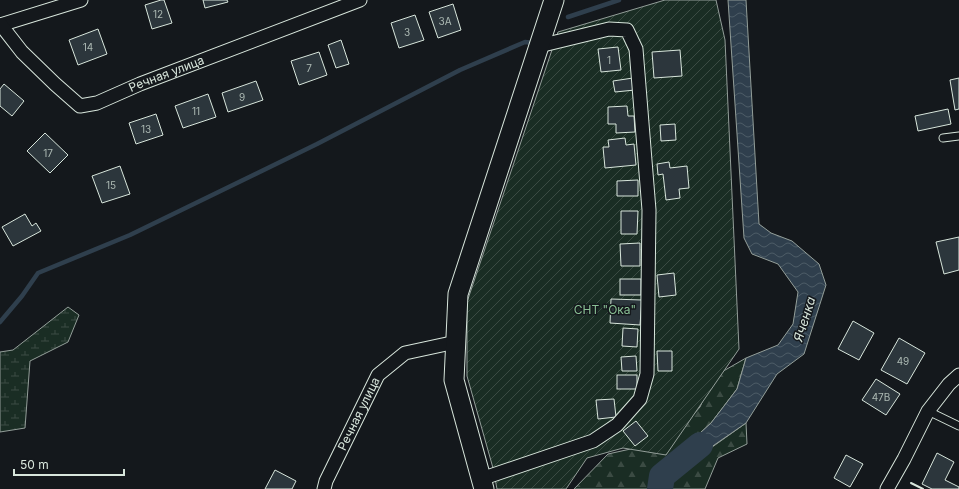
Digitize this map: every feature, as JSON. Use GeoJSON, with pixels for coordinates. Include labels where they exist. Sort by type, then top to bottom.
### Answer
{"type":"FeatureCollection","features":[{"type":"Feature","properties":{"kind":"street"},"geometry":{"type":"LineString","coordinates":[[0,25],[81,0]]}},
{"type":"Feature","properties":{"kind":"street","name":"Речная улица"},"geometry":{"type":"LineString","coordinates":[[0,25],[22,52],[80,106],[97,103],[140,84],[360,0]]}},
{"type":"Feature","properties":{"kind":"street"},"geometry":{"type":"LineString","coordinates":[[538,46],[609,29],[627,30],[636,49],[649,210],[647,374],[640,399],[617,425],[593,441],[483,484],[454,380],[458,294],[538,46],[554,0]]}},
{"type":"Feature","properties":{"kind":"street","name":"Речная улица"},"geometry":{"type":"LineString","coordinates":[[324,489],[326,481],[378,375],[405,353],[456,342]]}},
{"type":"Feature","properties":{"kind":"street"},"geometry":{"type":"LineString","coordinates":[[887,489],[928,411],[949,384],[959,375]]}},
{"type":"Feature","properties":{"kind":"lane"},"geometry":{"type":"LineString","coordinates":[[943,138],[959,136]]}},
{"type":"Feature","properties":{"kind":"lane"},"geometry":{"type":"LineString","coordinates":[[928,411],[959,426]]}},
{"type":"Feature","properties":{"kind":"green space","name":"СНТ \"Ока\""},"geometry":{"type":"Polygon","coordinates":[[[665,0],[716,0],[725,40],[739,349],[666,455],[623,448],[587,458],[566,489],[497,489],[493,468],[467,376],[467,302],[558,32],[665,0]]]}},
{"type":"Feature","properties":{"kind":"green space"},"geometry":{"type":"Polygon","coordinates":[[[68,307],[79,315],[68,342],[30,361],[25,428],[0,432],[0,352],[13,350],[68,307]]]}},
{"type":"Feature","properties":{"kind":"green space"},"geometry":{"type":"Polygon","coordinates":[[[746,358],[737,389],[711,423],[676,455],[670,477],[746,423],[747,444],[718,458],[705,489],[574,489],[608,454],[644,446],[676,434],[700,407],[713,377],[746,358]]]}},
{"type":"Feature","properties":{"kind":"water"},"geometry":{"type":"Polygon","coordinates":[[[728,0],[746,0],[759,224],[771,233],[792,241],[819,264],[826,285],[804,354],[777,374],[746,423],[670,478],[676,455],[711,423],[737,389],[746,358],[778,345],[793,324],[798,292],[778,264],[752,254],[744,238],[728,0]]]}},
{"type":"Feature","properties":{"kind":"building"},"geometry":{"type":"Polygon","coordinates":[[[164,0],[172,23],[152,29],[145,5],[164,0]]]}},
{"type":"Feature","properties":{"kind":"building"},"geometry":{"type":"Polygon","coordinates":[[[203,0],[227,0],[228,2],[205,8],[203,0]]]}},
{"type":"Feature","properties":{"kind":"building"},"geometry":{"type":"Polygon","coordinates":[[[453,4],[461,30],[438,38],[429,12],[453,4]]]}},
{"type":"Feature","properties":{"kind":"building"},"geometry":{"type":"Polygon","coordinates":[[[415,15],[424,40],[399,48],[391,23],[415,15]]]}},
{"type":"Feature","properties":{"kind":"building"},"geometry":{"type":"Polygon","coordinates":[[[98,29],[107,54],[78,65],[69,40],[98,29]]]}},
{"type":"Feature","properties":{"kind":"building"},"geometry":{"type":"Polygon","coordinates":[[[341,40],[349,64],[336,68],[328,45],[341,40]]]}},
{"type":"Feature","properties":{"kind":"building"},"geometry":{"type":"Polygon","coordinates":[[[618,47],[621,70],[601,72],[598,49],[618,47]]]}},
{"type":"Feature","properties":{"kind":"building"},"geometry":{"type":"Polygon","coordinates":[[[680,50],[682,76],[654,78],[652,52],[680,50]]]}},
{"type":"Feature","properties":{"kind":"building"},"geometry":{"type":"Polygon","coordinates":[[[319,52],[327,75],[299,85],[291,61],[319,52]]]}},
{"type":"Feature","properties":{"kind":"building"},"geometry":{"type":"Polygon","coordinates":[[[633,78],[635,90],[615,92],[613,81],[633,78]]]}},
{"type":"Feature","properties":{"kind":"building"},"geometry":{"type":"Polygon","coordinates":[[[959,78],[959,109],[955,110],[950,80],[959,78]]]}},
{"type":"Feature","properties":{"kind":"building"},"geometry":{"type":"Polygon","coordinates":[[[256,81],[263,100],[228,112],[222,93],[256,81]]]}},
{"type":"Feature","properties":{"kind":"building"},"geometry":{"type":"Polygon","coordinates":[[[4,84],[24,101],[12,116],[0,106],[0,89],[4,84]]]}},
{"type":"Feature","properties":{"kind":"building"},"geometry":{"type":"Polygon","coordinates":[[[208,94],[216,117],[183,128],[175,106],[208,94]]]}},
{"type":"Feature","properties":{"kind":"building"},"geometry":{"type":"Polygon","coordinates":[[[627,106],[628,116],[634,116],[635,132],[616,133],[616,124],[608,124],[608,107],[627,106]]]}},
{"type":"Feature","properties":{"kind":"building"},"geometry":{"type":"Polygon","coordinates":[[[948,109],[951,124],[918,131],[915,116],[948,109]]]}},
{"type":"Feature","properties":{"kind":"building"},"geometry":{"type":"Polygon","coordinates":[[[156,114],[163,135],[136,144],[129,123],[156,114]]]}},
{"type":"Feature","properties":{"kind":"building"},"geometry":{"type":"Polygon","coordinates":[[[675,124],[676,140],[661,141],[660,125],[675,124]]]}},
{"type":"Feature","properties":{"kind":"building"},"geometry":{"type":"Polygon","coordinates":[[[45,133],[68,155],[50,173],[27,151],[45,133]]]}},
{"type":"Feature","properties":{"kind":"building"},"geometry":{"type":"Polygon","coordinates":[[[625,138],[626,145],[634,144],[636,165],[605,168],[603,147],[609,147],[608,140],[625,138]]]}},
{"type":"Feature","properties":{"kind":"building"},"geometry":{"type":"Polygon","coordinates":[[[669,162],[670,168],[687,166],[689,188],[679,189],[680,198],[666,200],[663,174],[658,175],[657,164],[669,162]]]}},
{"type":"Feature","properties":{"kind":"building"},"geometry":{"type":"Polygon","coordinates":[[[120,166],[130,194],[102,203],[92,176],[120,166]]]}},
{"type":"Feature","properties":{"kind":"building"},"geometry":{"type":"Polygon","coordinates":[[[638,180],[638,196],[617,196],[617,181],[638,180]]]}},
{"type":"Feature","properties":{"kind":"building"},"geometry":{"type":"Polygon","coordinates":[[[621,211],[638,211],[637,234],[621,234],[621,211]]]}},
{"type":"Feature","properties":{"kind":"building"},"geometry":{"type":"Polygon","coordinates":[[[25,214],[32,226],[36,223],[41,231],[13,246],[2,227],[25,214]]]}},
{"type":"Feature","properties":{"kind":"building"},"geometry":{"type":"Polygon","coordinates":[[[959,237],[959,270],[944,274],[936,242],[959,237]]]}},
{"type":"Feature","properties":{"kind":"building"},"geometry":{"type":"Polygon","coordinates":[[[640,243],[640,266],[621,266],[620,244],[640,243]]]}},
{"type":"Feature","properties":{"kind":"building"},"geometry":{"type":"Polygon","coordinates":[[[674,273],[676,295],[659,297],[657,275],[674,273]]]}},
{"type":"Feature","properties":{"kind":"building"},"geometry":{"type":"Polygon","coordinates":[[[620,279],[641,279],[641,295],[620,295],[620,279]]]}},
{"type":"Feature","properties":{"kind":"building"},"geometry":{"type":"Polygon","coordinates":[[[611,299],[642,300],[640,325],[610,323],[611,299]]]}},
{"type":"Feature","properties":{"kind":"building"},"geometry":{"type":"Polygon","coordinates":[[[853,321],[874,333],[859,360],[838,349],[853,321]]]}},
{"type":"Feature","properties":{"kind":"building"},"geometry":{"type":"Polygon","coordinates":[[[623,328],[638,329],[637,347],[622,346],[623,328]]]}},
{"type":"Feature","properties":{"kind":"building"},"geometry":{"type":"Polygon","coordinates":[[[899,338],[925,353],[907,384],[881,370],[899,338]]]}},
{"type":"Feature","properties":{"kind":"building"},"geometry":{"type":"Polygon","coordinates":[[[657,351],[672,351],[672,371],[658,371],[657,351]]]}},
{"type":"Feature","properties":{"kind":"building"},"geometry":{"type":"Polygon","coordinates":[[[636,356],[637,371],[622,371],[621,357],[636,356]]]}},
{"type":"Feature","properties":{"kind":"building"},"geometry":{"type":"Polygon","coordinates":[[[617,375],[637,375],[637,389],[617,389],[617,375]]]}},
{"type":"Feature","properties":{"kind":"building"},"geometry":{"type":"Polygon","coordinates":[[[876,379],[900,394],[886,415],[862,400],[876,379]]]}},
{"type":"Feature","properties":{"kind":"building"},"geometry":{"type":"Polygon","coordinates":[[[614,399],[616,417],[598,419],[596,400],[614,399]]]}},
{"type":"Feature","properties":{"kind":"building"},"geometry":{"type":"Polygon","coordinates":[[[636,421],[648,436],[635,446],[623,431],[636,421]]]}},
{"type":"Feature","properties":{"kind":"building"},"geometry":{"type":"Polygon","coordinates":[[[937,453],[954,462],[945,480],[959,487],[959,489],[932,489],[922,484],[937,453]]]}},
{"type":"Feature","properties":{"kind":"building"},"geometry":{"type":"Polygon","coordinates":[[[846,455],[863,464],[850,487],[834,478],[846,455]]]}},
{"type":"Feature","properties":{"kind":"building"},"geometry":{"type":"Polygon","coordinates":[[[275,470],[296,481],[292,489],[265,489],[275,470]]]}},
{"type":"Feature","properties":{"kind":"waterway"},"geometry":{"type":"LineString","coordinates":[[568,17],[619,0]]}},
{"type":"Feature","properties":{"kind":"waterway"},"geometry":{"type":"LineString","coordinates":[[0,322],[22,296],[38,273],[130,235],[317,144],[460,70],[525,42],[533,43],[533,40]]}},
{"type":"Feature","properties":{"kind":"waterway","name":"Яченка"},"geometry":{"type":"LineString","coordinates":[[660,489],[662,476],[700,445]]}},
{"type":"Feature","properties":{"kind":"wall"},"geometry":{"type":"LineString","coordinates":[[911,483],[923,489]]}}]}
